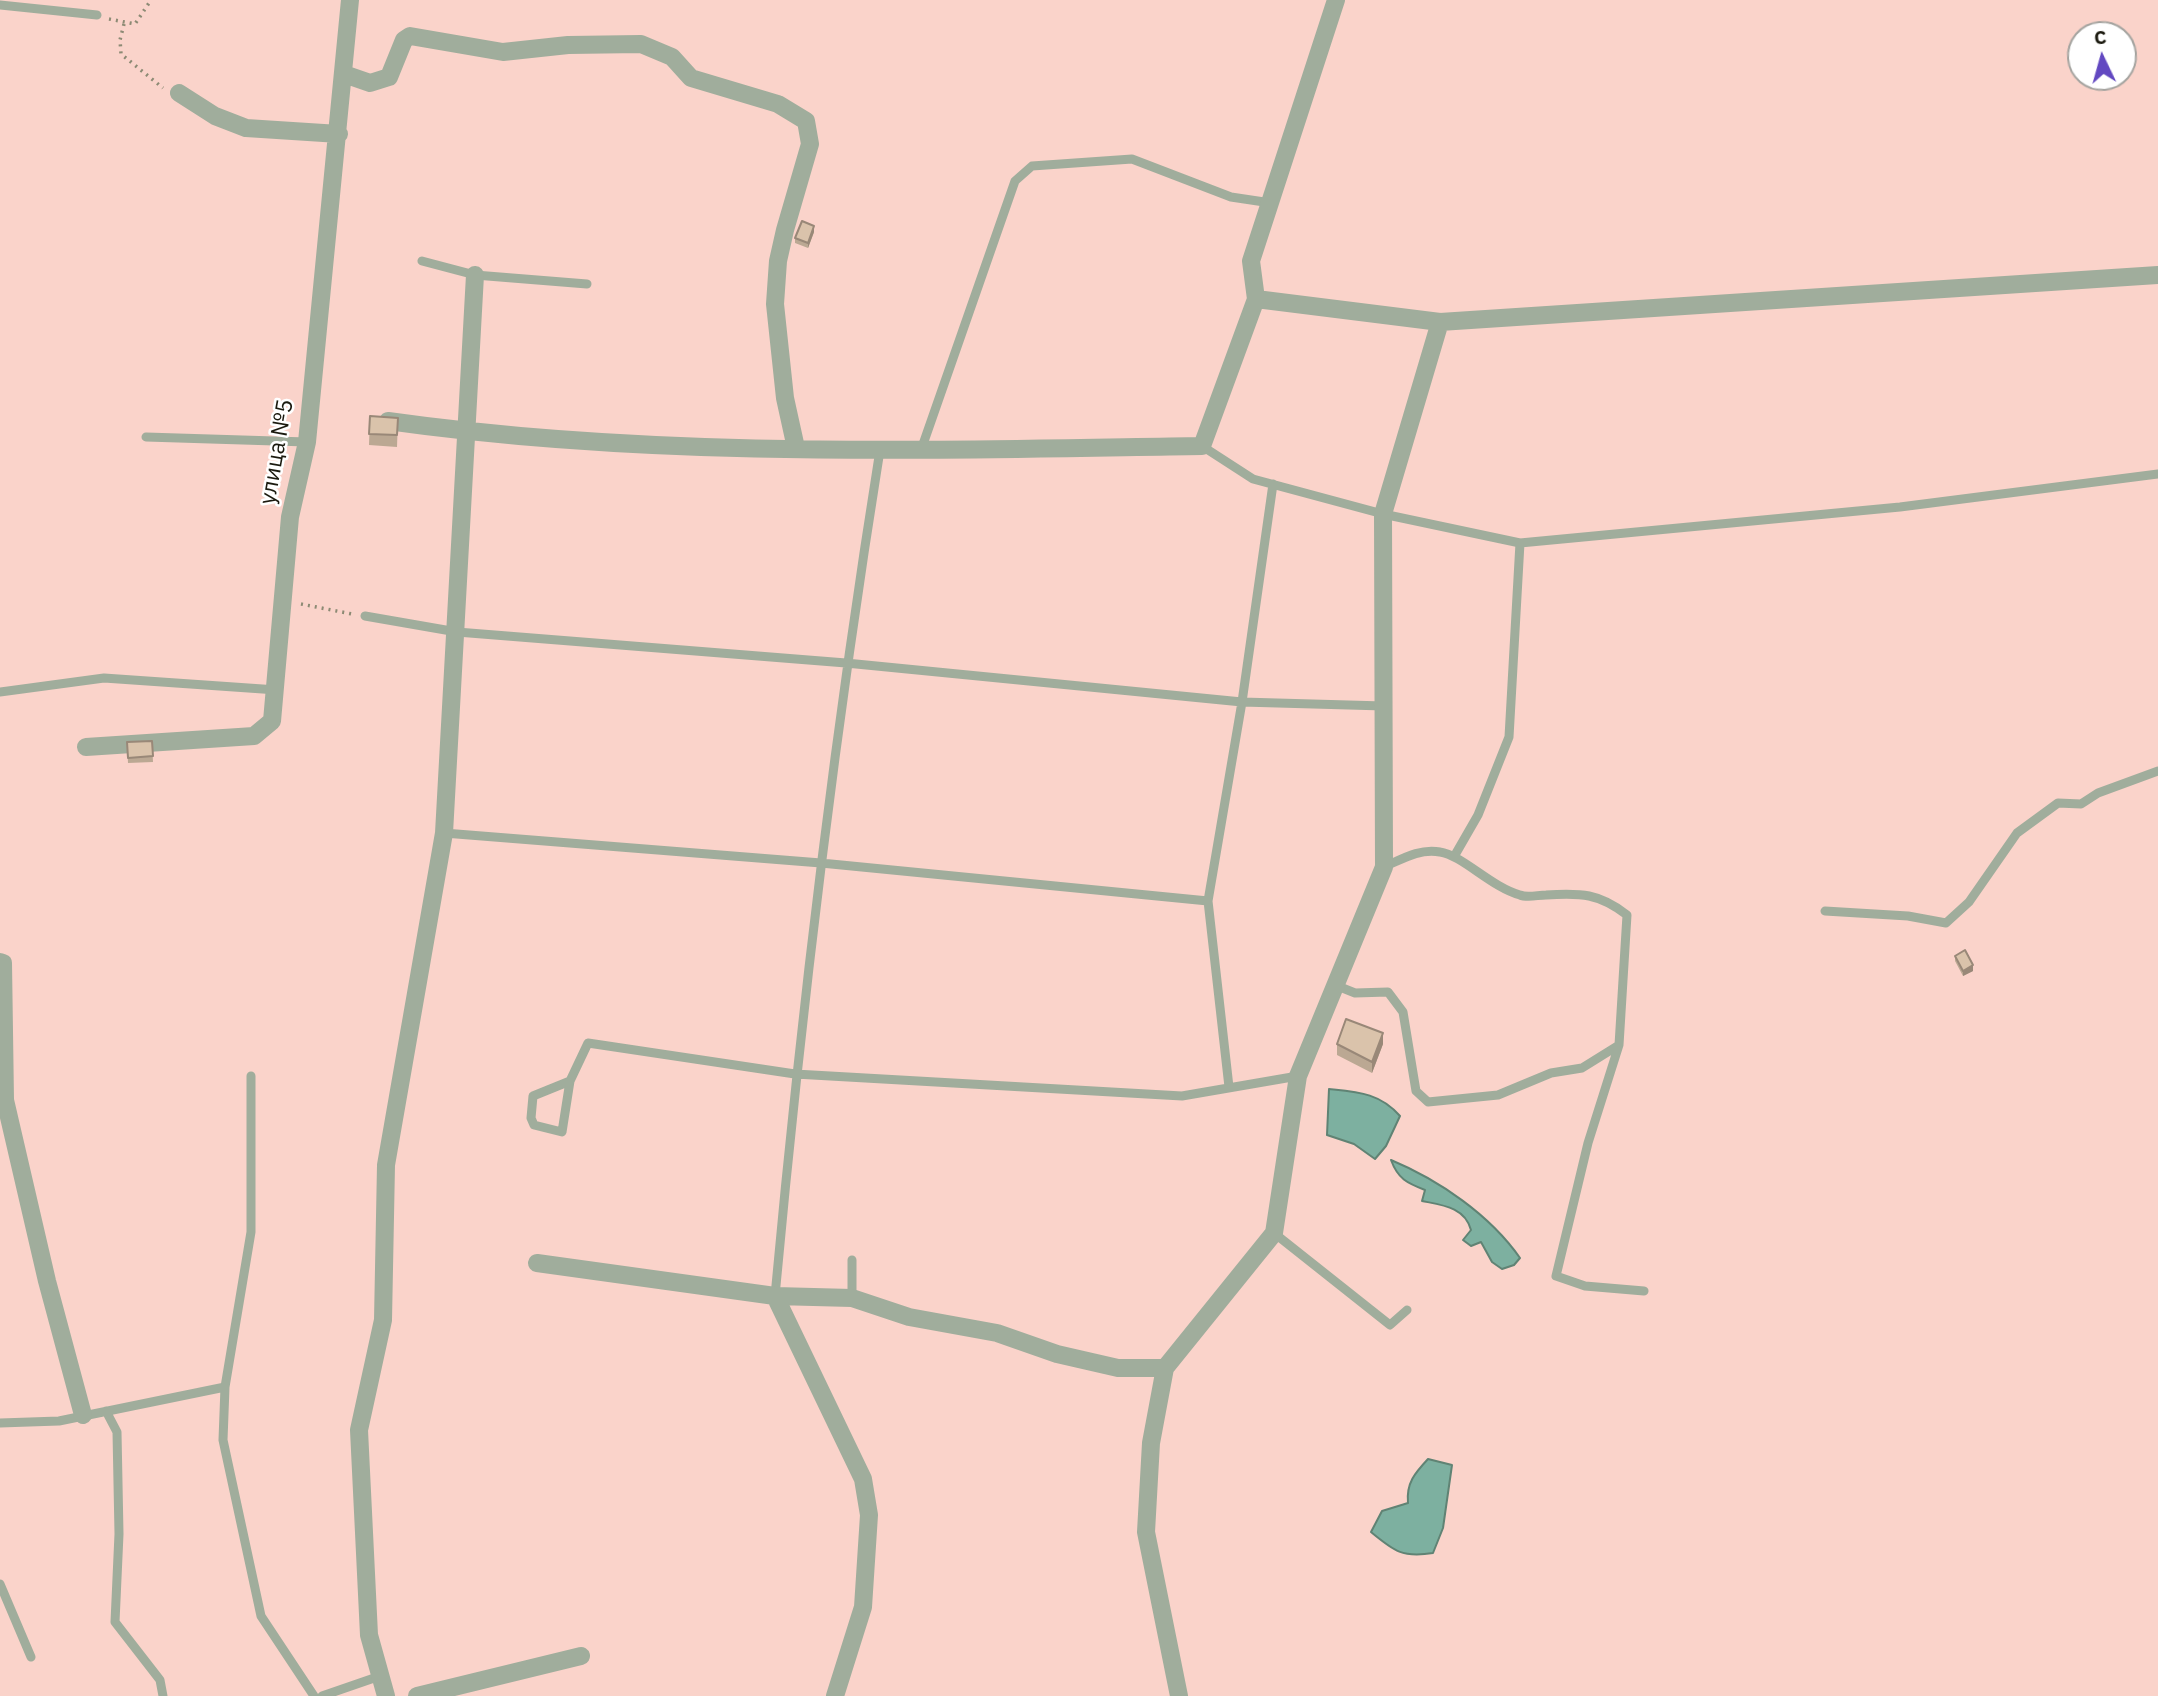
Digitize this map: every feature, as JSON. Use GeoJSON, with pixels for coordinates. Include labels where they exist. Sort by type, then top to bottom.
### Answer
{"type":"FeatureCollection","features":[{"type":"Feature","properties":{"kind":"street","name":"улица №5"},"geometry":{"type":"LineString","coordinates":[[86,747],[254,736],[272,721],[277,690],[290,517],[307,442],[350,0]]}},
{"type":"Feature","properties":{"kind":"street"},"geometry":{"type":"LineString","coordinates":[[388,421],[468,432],[796,448],[921,450],[1202,446],[1256,299],[1251,261],[1336,0]]}},
{"type":"Feature","properties":{"kind":"street"},"geometry":{"type":"LineString","coordinates":[[344,75],[370,83],[389,78],[404,40],[410,36],[503,52],[568,45],[641,44],[672,57],[691,78],[778,104],[799,114],[806,121],[810,144],[778,261],[775,304],[785,398],[796,448]]}},
{"type":"Feature","properties":{"kind":"street"},"geometry":{"type":"LineString","coordinates":[[179,93],[215,116],[246,128],[338,134]]}},
{"type":"Feature","properties":{"kind":"street"},"geometry":{"type":"LineString","coordinates":[[386,1696],[369,1635],[359,1430],[383,1320],[386,1165],[444,833],[475,275]]}},
{"type":"Feature","properties":{"kind":"street"},"geometry":{"type":"LineString","coordinates":[[1256,299],[1440,322],[2158,275]]}},
{"type":"Feature","properties":{"kind":"street"},"geometry":{"type":"LineString","coordinates":[[1179,1696],[1146,1532],[1151,1443],[1165,1368],[1274,1233],[1298,1076],[1384,867],[1386,706],[1383,514],[1440,322]]}},
{"type":"Feature","properties":{"kind":"street"},"geometry":{"type":"LineString","coordinates":[[0,962],[3,964],[5,1100],[47,1281],[83,1415]]}},
{"type":"Feature","properties":{"kind":"street"},"geometry":{"type":"LineString","coordinates":[[537,1263],[775,1296],[852,1298],[909,1317],[997,1333],[1057,1354],[1118,1368],[1165,1368]]}},
{"type":"Feature","properties":{"kind":"street"},"geometry":{"type":"LineString","coordinates":[[775,1296],[863,1479],[869,1516],[863,1607],[835,1696]]}},
{"type":"Feature","properties":{"kind":"street"},"geometry":{"type":"LineString","coordinates":[[417,1696],[581,1656]]}},
{"type":"Feature","properties":{"kind":"lane"},"geometry":{"type":"LineString","coordinates":[[0,5],[97,15]]}},
{"type":"Feature","properties":{"kind":"lane"},"geometry":{"type":"LineString","coordinates":[[921,450],[1015,181],[1031,166],[1132,159],[1231,197],[1271,203]]}},
{"type":"Feature","properties":{"kind":"lane"},"geometry":{"type":"LineString","coordinates":[[422,261],[475,275],[587,284]]}},
{"type":"Feature","properties":{"kind":"lane"},"geometry":{"type":"LineString","coordinates":[[146,437],[307,442]]}},
{"type":"Feature","properties":{"kind":"lane"},"geometry":{"type":"LineString","coordinates":[[1202,446],[1253,479],[1383,514],[1520,543],[1900,508],[2158,474]]}},
{"type":"Feature","properties":{"kind":"lane"},"geometry":{"type":"LineString","coordinates":[[775,1296],[795,1074],[821,863],[846,663],[880,450]]}},
{"type":"Feature","properties":{"kind":"lane"},"geometry":{"type":"LineString","coordinates":[[1229,1087],[1208,901],[1242,702],[1273,484]]}},
{"type":"Feature","properties":{"kind":"lane"},"geometry":{"type":"LineString","coordinates":[[1455,855],[1478,815],[1509,737],[1520,543]]}},
{"type":"Feature","properties":{"kind":"lane"},"geometry":{"type":"LineString","coordinates":[[365,617],[457,632],[846,663],[1242,702],[1386,706]]}},
{"type":"Feature","properties":{"kind":"lane"},"geometry":{"type":"LineString","coordinates":[[0,692],[104,678],[277,690]]}},
{"type":"Feature","properties":{"kind":"lane"},"geometry":{"type":"LineString","coordinates":[[1825,911],[1908,916],[1946,923],[1969,902],[2017,833],[2057,803],[2081,804],[2098,793],[2158,771]]}},
{"type":"Feature","properties":{"kind":"lane"},"geometry":{"type":"LineString","coordinates":[[444,833],[821,863],[1208,901]]}},
{"type":"Feature","properties":{"kind":"lane"},"geometry":{"type":"LineString","coordinates":[[1384,867],[1416,852],[1438,851],[1455,855],[1487,881],[1522,897],[1585,893],[1613,904],[1627,915],[1619,1045],[1588,1143],[1556,1276],[1585,1286],[1644,1291]]}},
{"type":"Feature","properties":{"kind":"lane"},"geometry":{"type":"LineString","coordinates":[[1335,985],[1355,993],[1388,992],[1403,1012],[1416,1091],[1428,1102],[1498,1095],[1552,1073],[1582,1068],[1619,1045]]}},
{"type":"Feature","properties":{"kind":"lane"},"geometry":{"type":"LineString","coordinates":[[570,1081],[534,1096],[531,1118],[534,1125],[562,1132],[570,1081],[588,1043],[795,1074],[1182,1096],[1298,1076]]}},
{"type":"Feature","properties":{"kind":"lane"},"geometry":{"type":"LineString","coordinates":[[251,1076],[251,1232],[225,1387],[223,1440],[261,1616],[314,1696]]}},
{"type":"Feature","properties":{"kind":"lane"},"geometry":{"type":"LineString","coordinates":[[1274,1233],[1390,1325],[1407,1310]]}},
{"type":"Feature","properties":{"kind":"lane"},"geometry":{"type":"LineString","coordinates":[[852,1260],[852,1298]]}},
{"type":"Feature","properties":{"kind":"lane"},"geometry":{"type":"LineString","coordinates":[[0,1423],[59,1421],[225,1387]]}},
{"type":"Feature","properties":{"kind":"lane"},"geometry":{"type":"LineString","coordinates":[[106,1411],[117,1432],[119,1534],[115,1622],[160,1680],[163,1696]]}},
{"type":"Feature","properties":{"kind":"lane"},"geometry":{"type":"LineString","coordinates":[[0,1584],[10,1602],[31,1657]]}},
{"type":"Feature","properties":{"kind":"lane"},"geometry":{"type":"LineString","coordinates":[[322,1696],[380,1676]]}},
{"type":"Feature","properties":{"kind":"path"},"geometry":{"type":"LineString","coordinates":[[97,15],[124,24],[135,24],[151,0]]}},
{"type":"Feature","properties":{"kind":"path"},"geometry":{"type":"LineString","coordinates":[[124,24],[120,40],[121,54],[164,89],[179,93]]}},
{"type":"Feature","properties":{"kind":"path"},"geometry":{"type":"LineString","coordinates":[[284,601],[365,617]]}},
{"type":"Feature","properties":{"kind":"shaded area"},"geometry":{"type":"Polygon","coordinates":[[[0,0],[2158,0],[2158,1696],[0,1696],[0,0]]]}},
{"type":"Feature","properties":{"kind":"water"},"geometry":{"type":"Polygon","coordinates":[[[1329,1089],[1376,1098],[1385,1102],[1400,1116],[1386,1146],[1375,1159],[1354,1144],[1327,1135],[1329,1089]]]}},
{"type":"Feature","properties":{"kind":"water"},"geometry":{"type":"Polygon","coordinates":[[[1391,1160],[1445,1188],[1462,1200],[1494,1227],[1520,1258],[1514,1265],[1502,1269],[1492,1262],[1481,1242],[1471,1246],[1463,1240],[1471,1230],[1464,1216],[1452,1208],[1422,1201],[1425,1190],[1404,1180],[1391,1160]]]}},
{"type":"Feature","properties":{"kind":"water"},"geometry":{"type":"Polygon","coordinates":[[[1428,1459],[1452,1465],[1443,1528],[1433,1553],[1406,1554],[1371,1532],[1382,1511],[1408,1503],[1408,1490],[1412,1479],[1428,1459]]]}},
{"type":"Feature","properties":{"kind":"building"},"geometry":{"type":"Polygon","coordinates":[[[802,221],[814,226],[808,243],[795,238],[802,221]]]}},
{"type":"Feature","properties":{"kind":"building"},"geometry":{"type":"Polygon","coordinates":[[[370,416],[398,418],[397,435],[369,434],[370,416]]]}},
{"type":"Feature","properties":{"kind":"building"},"geometry":{"type":"Polygon","coordinates":[[[152,741],[153,756],[128,758],[127,742],[152,741]]]}},
{"type":"Feature","properties":{"kind":"building"},"geometry":{"type":"Polygon","coordinates":[[[1965,950],[1973,965],[1963,971],[1955,956],[1965,950]]]}},
{"type":"Feature","properties":{"kind":"building"},"geometry":{"type":"Polygon","coordinates":[[[1346,1019],[1383,1033],[1372,1062],[1337,1044],[1346,1019]]]}}]}
